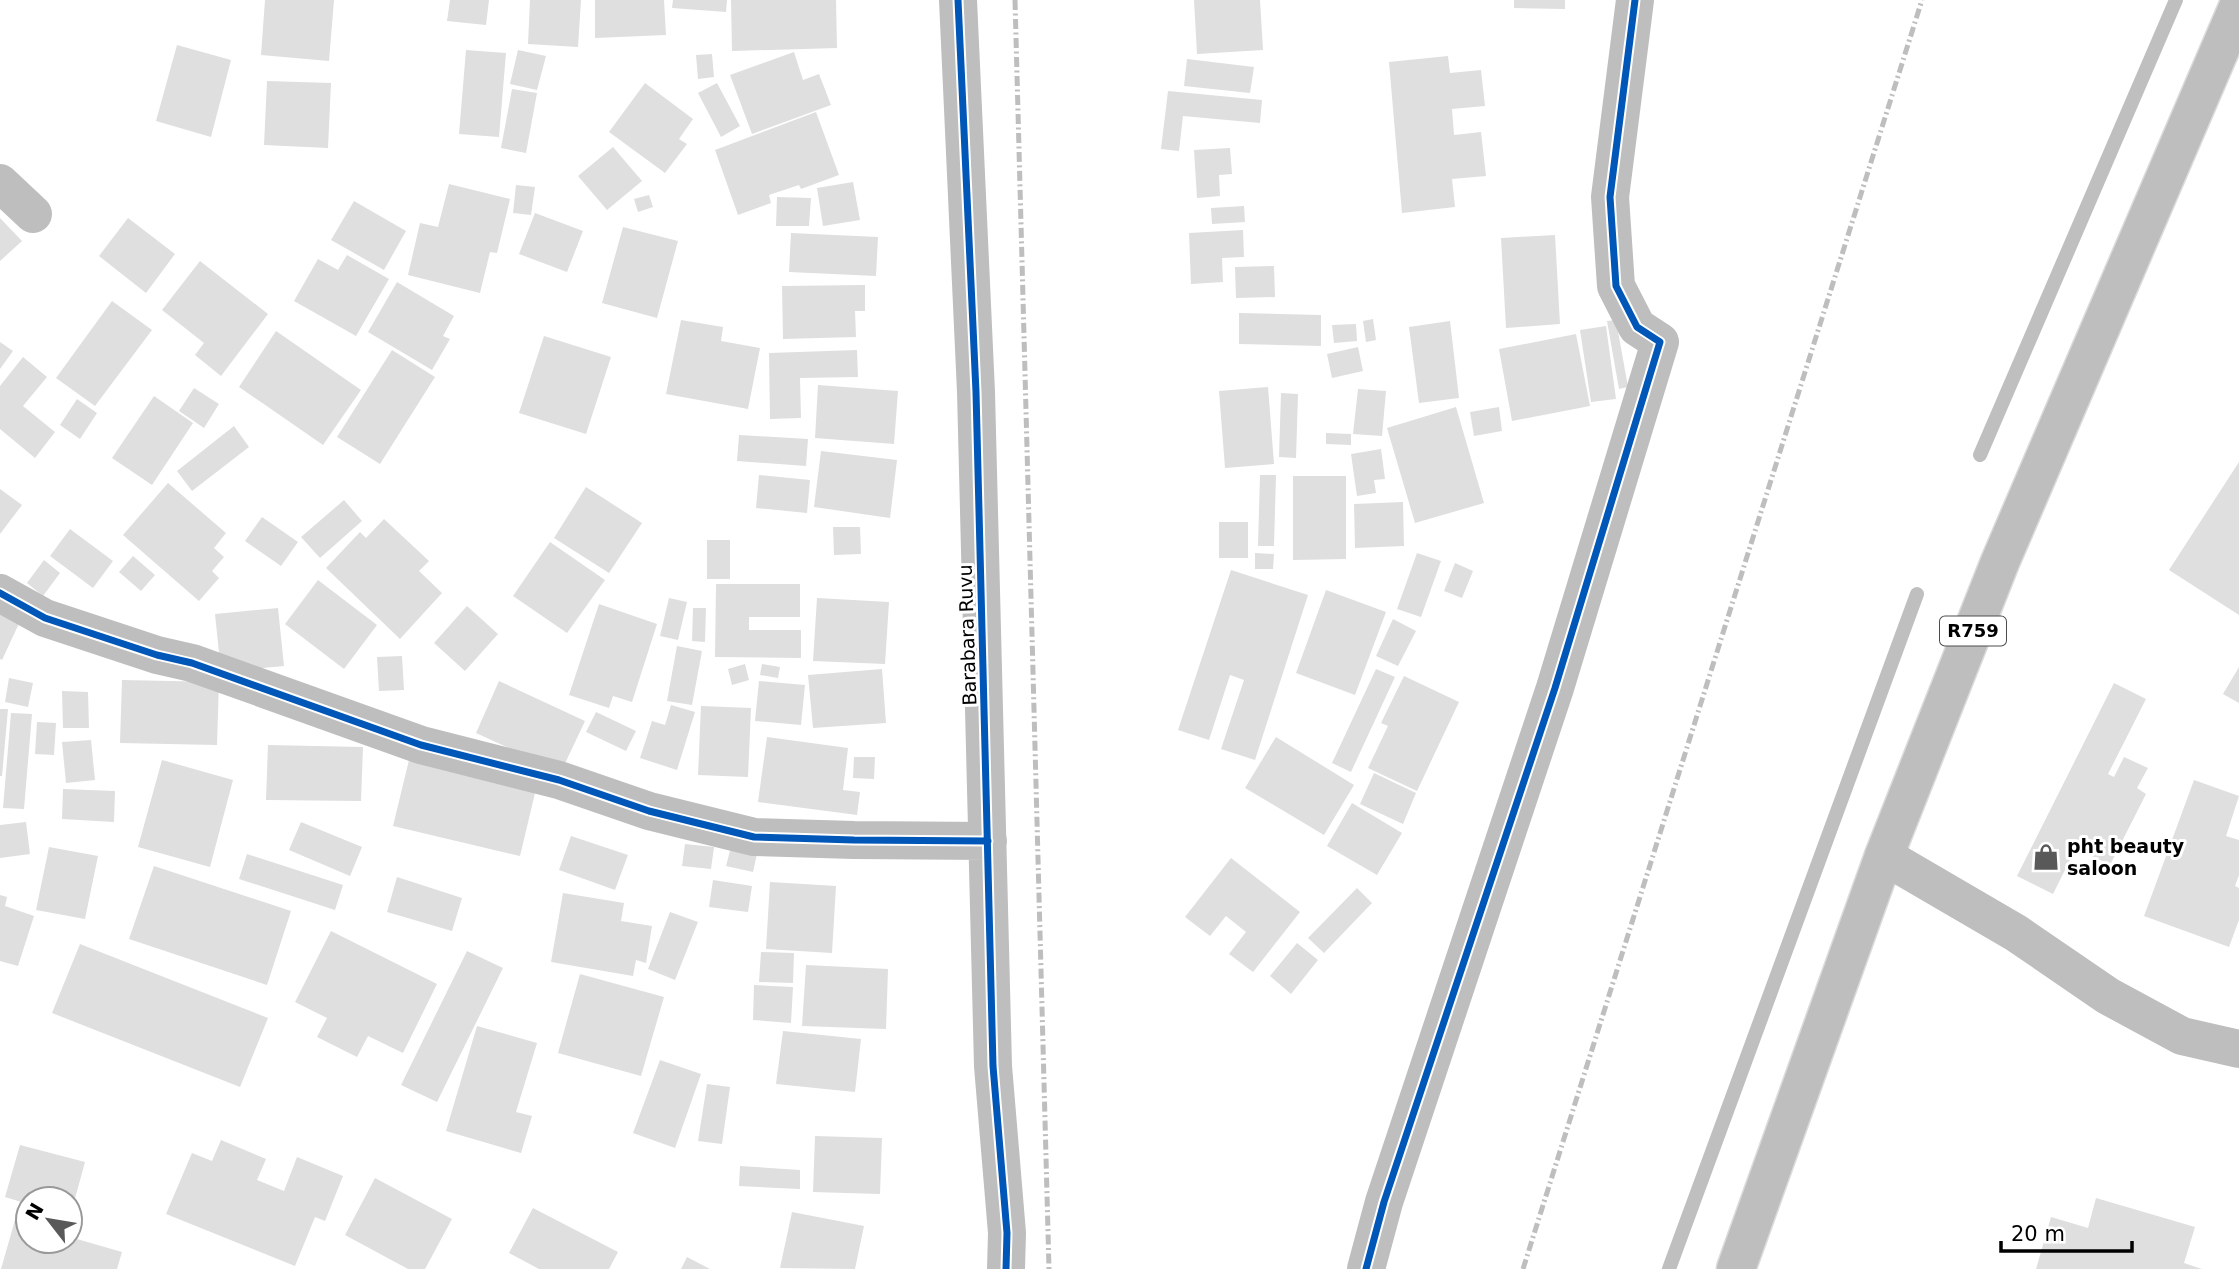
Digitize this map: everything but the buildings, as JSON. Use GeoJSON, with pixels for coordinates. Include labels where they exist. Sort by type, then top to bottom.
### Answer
{"type":"FeatureCollection","features":[{"type":"Feature","properties":{"kind":"street","name":"Barabara Ruvu"},"geometry":{"type":"LineString","coordinates":[[958,0],[976,392],[993,1066],[1007,1233],[1006,1269]]}},
{"type":"Feature","properties":{"kind":"street"},"geometry":{"type":"LineString","coordinates":[[1366,1269],[1384,1202],[1555,688],[1660,342],[1637,327],[1616,286],[1610,197],[1634,0]]}},
{"type":"Feature","properties":{"kind":"street","name":"R759"},"geometry":{"type":"LineString","coordinates":[[1736,1269],[1884,856],[2000,562],[2239,5]]}},
{"type":"Feature","properties":{"kind":"street"},"geometry":{"type":"LineString","coordinates":[[0,183],[33,214]]}},
{"type":"Feature","properties":{"kind":"street"},"geometry":{"type":"LineString","coordinates":[[0,593],[45,618],[157,655],[192,663],[421,745],[559,780],[649,811],[754,836],[988,841]]}},
{"type":"Feature","properties":{"kind":"street"},"geometry":{"type":"LineString","coordinates":[[1884,856],[2017,933],[2108,996],[2182,1036],[2239,1049]]}},
{"type":"Feature","properties":{"kind":"waterway"},"geometry":{"type":"LineString","coordinates":[[1980,455],[2176,0]]}},
{"type":"Feature","properties":{"kind":"waterway"},"geometry":{"type":"LineString","coordinates":[[1669,1269],[1917,594]]}},
{"type":"Feature","properties":{"kind":"railway"},"geometry":{"type":"LineString","coordinates":[[1015,0],[1049,1269]]}},
{"type":"Feature","properties":{"kind":"railway"},"geometry":{"type":"LineString","coordinates":[[1523,1269],[1922,0]]}},
{"type":"Feature","properties":{"kind":"cycle path"},"geometry":{"type":"LineString","coordinates":[[958,0],[976,392],[993,1066],[1007,1233],[1006,1269]]}},
{"type":"Feature","properties":{"kind":"cycle path"},"geometry":{"type":"LineString","coordinates":[[1366,1269],[1384,1202],[1555,688],[1660,342],[1637,327],[1616,286],[1610,197],[1635,0]]}},
{"type":"Feature","properties":{"kind":"cycle path"},"geometry":{"type":"LineString","coordinates":[[0,593],[45,618],[157,655],[192,663],[421,745],[559,780],[649,811],[754,837],[988,841]]}},
{"type":"Feature","properties":{"kind":"place","name":"pht beauty saloon"},"geometry":{"type":"Point","coordinates":[2046,857]}}]}
